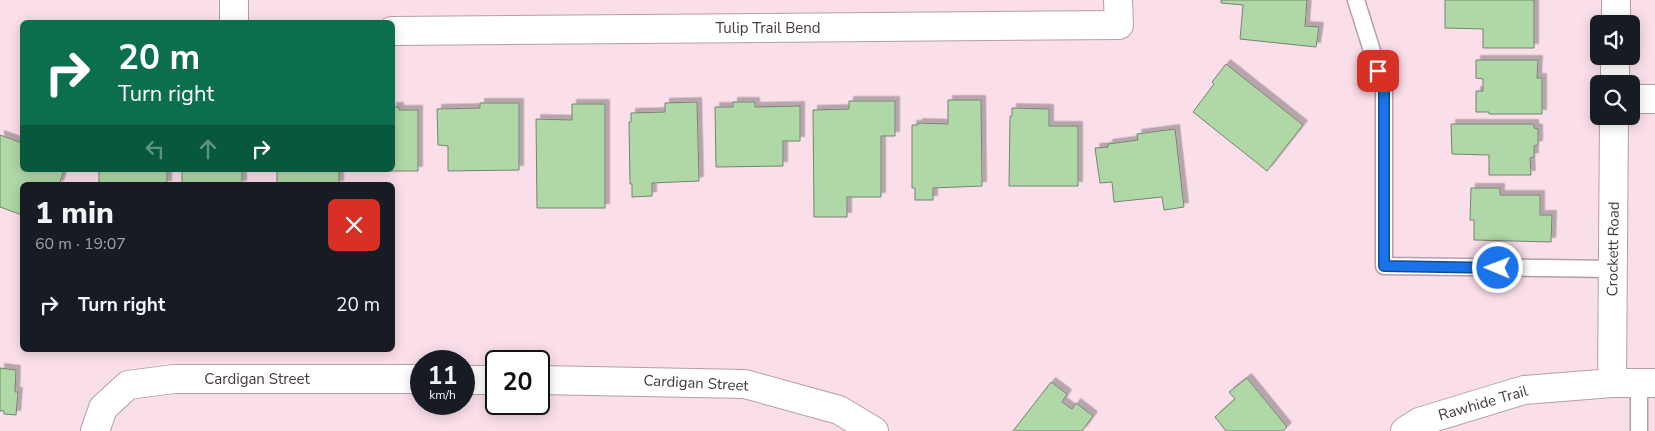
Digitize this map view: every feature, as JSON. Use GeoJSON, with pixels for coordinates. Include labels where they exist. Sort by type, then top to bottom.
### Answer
{"type":"FeatureCollection","features":[{"type":"Feature","properties":{"kind":"street"},"geometry":{"type":"LineString","coordinates":[[234,0],[234,20]]}},
{"type":"Feature","properties":{"kind":"street","name":"Tulip Trail Bend"},"geometry":{"type":"LineString","coordinates":[[395,31],[1119,25],[1118,0]]}},
{"type":"Feature","properties":{"kind":"street"},"geometry":{"type":"LineString","coordinates":[[1616,0],[1616,15]]}},
{"type":"Feature","properties":{"kind":"street"},"geometry":{"type":"LineString","coordinates":[[1640,99],[1655,99]]}},
{"type":"Feature","properties":{"kind":"street","name":"Crockett Road"},"geometry":{"type":"LineString","coordinates":[[1612,383],[1614,125]]}},
{"type":"Feature","properties":{"kind":"street","name":"Cardigan Street"},"geometry":{"type":"LineString","coordinates":[[99,419],[128,385],[174,379],[410,380]]}},
{"type":"Feature","properties":{"kind":"street","name":"Cardigan Street"},"geometry":{"type":"LineString","coordinates":[[550,380],[745,384],[839,410],[874,431]]}},
{"type":"Feature","properties":{"kind":"street","name":"Rawhide Trail"},"geometry":{"type":"LineString","coordinates":[[1405,431],[1419,422],[1524,390],[1612,383],[1647,383]]}},
{"type":"Feature","properties":{"kind":"lane"},"geometry":{"type":"LineString","coordinates":[[1356,0],[1384,89],[1384,266],[1613,269]]}},
{"type":"Feature","properties":{"kind":"lane"},"geometry":{"type":"LineString","coordinates":[[1639,431],[1647,383]]}},
{"type":"Feature","properties":{"kind":"building"},"geometry":{"type":"Polygon","coordinates":[[[1221,0],[1307,0],[1305,26],[1319,27],[1316,47],[1240,39],[1243,5],[1221,3],[1221,0]]]}},
{"type":"Feature","properties":{"kind":"building"},"geometry":{"type":"Polygon","coordinates":[[[1445,0],[1534,0],[1534,48],[1483,48],[1483,29],[1445,28],[1445,0]]]}},
{"type":"Feature","properties":{"kind":"building"},"geometry":{"type":"Polygon","coordinates":[[[1476,60],[1538,60],[1537,78],[1542,78],[1542,114],[1489,114],[1489,112],[1476,112],[1476,91],[1483,91],[1483,79],[1476,78],[1476,60]]]}},
{"type":"Feature","properties":{"kind":"building"},"geometry":{"type":"Polygon","coordinates":[[[1226,64],[1303,125],[1267,171],[1193,112],[1226,64]]]}},
{"type":"Feature","properties":{"kind":"building"},"geometry":{"type":"Polygon","coordinates":[[[948,100],[981,100],[982,186],[933,188],[933,200],[915,200],[915,188],[912,188],[912,125],[918,125],[918,123],[948,124],[948,100]]]}},
{"type":"Feature","properties":{"kind":"building"},"geometry":{"type":"Polygon","coordinates":[[[849,101],[895,101],[895,136],[881,136],[881,197],[847,197],[847,217],[814,217],[813,110],[849,109],[849,101]]]}},
{"type":"Feature","properties":{"kind":"building"},"geometry":{"type":"Polygon","coordinates":[[[697,102],[699,181],[652,183],[652,196],[632,197],[629,122],[631,122],[631,113],[665,112],[665,103],[697,102]]]}},
{"type":"Feature","properties":{"kind":"building"},"geometry":{"type":"Polygon","coordinates":[[[733,102],[755,102],[755,107],[800,106],[800,141],[783,141],[783,166],[716,167],[715,107],[733,107],[733,102]]]}},
{"type":"Feature","properties":{"kind":"building"},"geometry":{"type":"Polygon","coordinates":[[[480,103],[519,103],[519,170],[448,171],[448,146],[438,145],[437,109],[480,108],[480,103]]]}},
{"type":"Feature","properties":{"kind":"building"},"geometry":{"type":"Polygon","coordinates":[[[572,104],[605,104],[605,208],[537,208],[536,119],[572,120],[572,104]]]}},
{"type":"Feature","properties":{"kind":"building"},"geometry":{"type":"Polygon","coordinates":[[[395,107],[399,107],[399,110],[418,110],[418,171],[395,171],[395,107]]]}},
{"type":"Feature","properties":{"kind":"building"},"geometry":{"type":"Polygon","coordinates":[[[1012,108],[1049,109],[1049,126],[1078,126],[1078,186],[1009,186],[1010,116],[1012,116],[1012,108]]]}},
{"type":"Feature","properties":{"kind":"building"},"geometry":{"type":"Polygon","coordinates":[[[1451,124],[1534,124],[1534,128],[1538,129],[1538,145],[1534,146],[1534,157],[1530,158],[1531,175],[1489,175],[1489,155],[1452,154],[1451,124]]]}},
{"type":"Feature","properties":{"kind":"building"},"geometry":{"type":"Polygon","coordinates":[[[1175,129],[1184,207],[1164,210],[1162,197],[1114,202],[1112,182],[1100,183],[1095,148],[1108,147],[1108,144],[1138,140],[1137,134],[1175,129]]]}},
{"type":"Feature","properties":{"kind":"building"},"geometry":{"type":"Polygon","coordinates":[[[0,135],[20,142],[20,172],[63,172],[60,182],[20,182],[20,214],[0,207],[0,135]]]}},
{"type":"Feature","properties":{"kind":"building"},"geometry":{"type":"Polygon","coordinates":[[[99,172],[167,172],[167,182],[99,182],[99,172]]]}},
{"type":"Feature","properties":{"kind":"building"},"geometry":{"type":"Polygon","coordinates":[[[182,172],[242,172],[242,182],[182,182],[182,172]]]}},
{"type":"Feature","properties":{"kind":"building"},"geometry":{"type":"Polygon","coordinates":[[[277,172],[339,172],[339,182],[277,182],[277,172]]]}},
{"type":"Feature","properties":{"kind":"building"},"geometry":{"type":"Polygon","coordinates":[[[1471,188],[1500,188],[1500,195],[1540,195],[1540,215],[1552,215],[1551,242],[1474,240],[1474,220],[1470,220],[1471,188]]]}},
{"type":"Feature","properties":{"kind":"building"},"geometry":{"type":"Polygon","coordinates":[[[0,368],[16,370],[15,392],[18,392],[16,415],[4,414],[4,411],[0,411],[0,368]]]}},
{"type":"Feature","properties":{"kind":"building"},"geometry":{"type":"Polygon","coordinates":[[[1247,378],[1287,427],[1283,431],[1226,431],[1215,417],[1235,399],[1229,392],[1247,378]]]}},
{"type":"Feature","properties":{"kind":"building"},"geometry":{"type":"Polygon","coordinates":[[[1051,382],[1067,394],[1062,402],[1072,409],[1076,403],[1093,416],[1082,431],[1013,431],[1051,382]]]}},
{"type":"Feature","properties":{"kind":"route"},"geometry":{"type":"LineString","coordinates":[[1378,71],[1384,89],[1384,266],[1498,268]]}}]}
